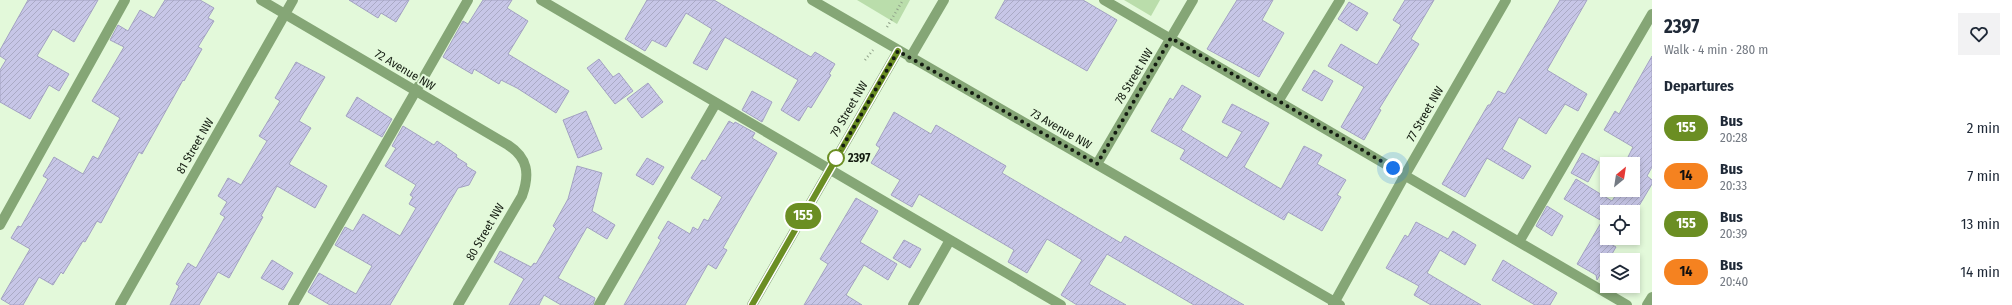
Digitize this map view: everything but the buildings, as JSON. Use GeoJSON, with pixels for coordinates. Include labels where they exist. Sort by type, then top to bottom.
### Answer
{"type":"FeatureCollection","features":[{"type":"Feature","properties":{"kind":"street"},"geometry":{"type":"LineString","coordinates":[[0,224],[125,0]]}},
{"type":"Feature","properties":{"kind":"street","name":"72 Avenue NW"},"geometry":{"type":"LineString","coordinates":[[261,0],[515,150],[522,159],[527,170]]}},
{"type":"Feature","properties":{"kind":"street","name":"81 Street NW"},"geometry":{"type":"LineString","coordinates":[[120,305],[293,0]]}},
{"type":"Feature","properties":{"kind":"street"},"geometry":{"type":"LineString","coordinates":[[293,305],[468,0]]}},
{"type":"Feature","properties":{"kind":"street"},"geometry":{"type":"LineString","coordinates":[[541,0],[1061,305]]}},
{"type":"Feature","properties":{"kind":"street","name":"73 Avenue NW"},"geometry":{"type":"LineString","coordinates":[[812,0],[1336,304]]}},
{"type":"Feature","properties":{"kind":"street"},"geometry":{"type":"LineString","coordinates":[[910,58],[944,0]]}},
{"type":"Feature","properties":{"kind":"street"},"geometry":{"type":"LineString","coordinates":[[1104,0],[1279,100],[1626,305]]}},
{"type":"Feature","properties":{"kind":"street","name":"78 Street NW"},"geometry":{"type":"LineString","coordinates":[[1097,164],[1193,0]]}},
{"type":"Feature","properties":{"kind":"street"},"geometry":{"type":"LineString","coordinates":[[1279,100],[1340,0]]}},
{"type":"Feature","properties":{"kind":"street","name":"77 Street NW"},"geometry":{"type":"LineString","coordinates":[[1336,304],[1405,175],[1506,0]]}},
{"type":"Feature","properties":{"kind":"street"},"geometry":{"type":"LineString","coordinates":[[1519,242],[1652,14]]}},
{"type":"Feature","properties":{"kind":"street","name":"79 Street NW"},"geometry":{"type":"LineString","coordinates":[[752,305],[898,51]]}},
{"type":"Feature","properties":{"kind":"street"},"geometry":{"type":"LineString","coordinates":[[599,305],[716,103]]}},
{"type":"Feature","properties":{"kind":"street","name":"80 Street NW"},"geometry":{"type":"LineString","coordinates":[[458,305],[522,196],[527,183],[527,170]]}},
{"type":"Feature","properties":{"kind":"street"},"geometry":{"type":"LineString","coordinates":[[913,305],[950,240]]}},
{"type":"Feature","properties":{"kind":"street"},"geometry":{"type":"LineString","coordinates":[[1647,305],[1652,297]]}},
{"type":"Feature","properties":{"kind":"green space"},"geometry":{"type":"Polygon","coordinates":[[[857,0],[910,0],[897,24],[857,0]]]}},
{"type":"Feature","properties":{"kind":"green space"},"geometry":{"type":"Polygon","coordinates":[[[1124,0],[1160,0],[1151,16],[1124,0]]]}},
{"type":"Feature","properties":{"kind":"bus line","name":"155"},"geometry":{"type":"LineString","coordinates":[[752,305],[898,51]]}},
{"type":"Feature","properties":{"kind":"place","name":"2397"},"geometry":{"type":"Point","coordinates":[836,158]}},
{"type":"Feature","properties":{"kind":"route"},"geometry":{"type":"LineString","coordinates":[[836,158],[898,51],[1097,164],[1171,38],[1393,168]]}}]}
